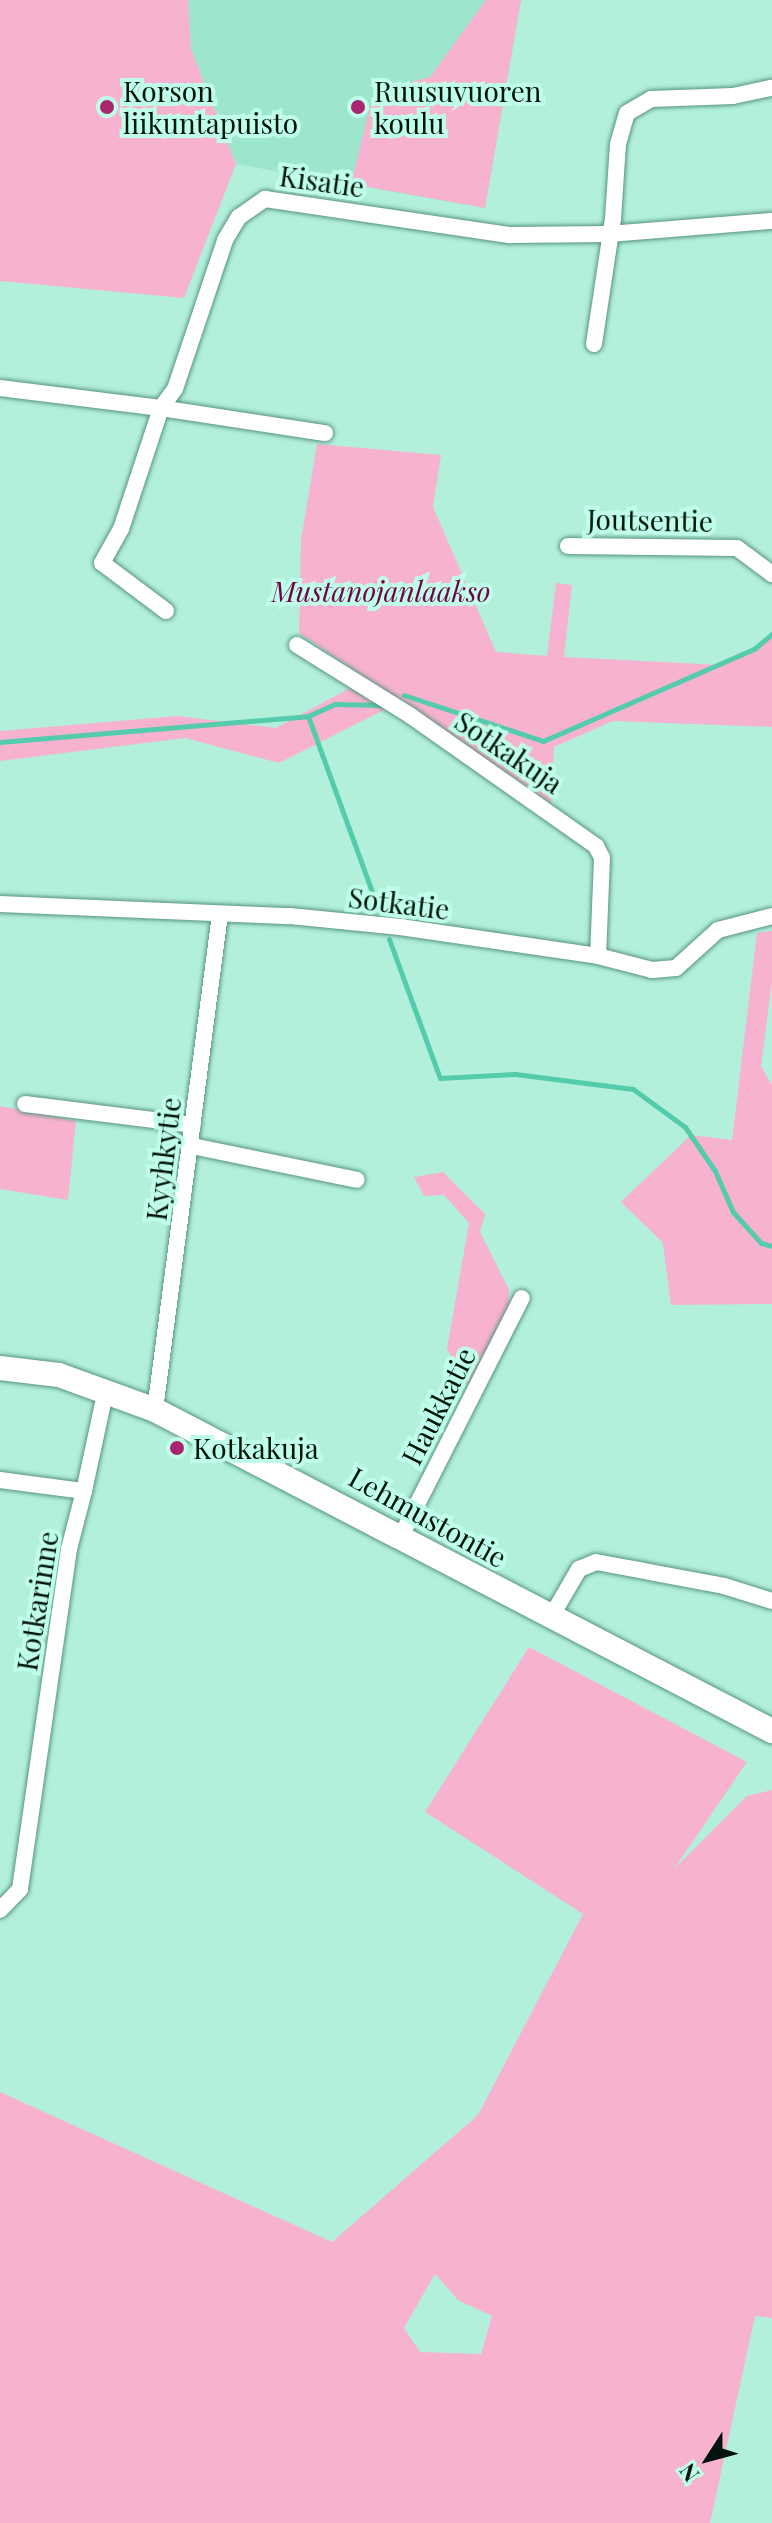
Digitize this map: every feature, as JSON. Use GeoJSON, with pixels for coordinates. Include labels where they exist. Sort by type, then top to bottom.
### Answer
{"type":"FeatureCollection","features":[{"type":"Feature","properties":{"kind":"main road","name":"Lehmustontie"},"geometry":{"type":"LineString","coordinates":[[0,1368],[59,1375],[106,1389],[155,1410],[772,1731]]}},
{"type":"Feature","properties":{"kind":"street"},"geometry":{"type":"LineString","coordinates":[[594,344],[618,144],[627,113],[635,105],[651,99],[733,96],[772,88]]}},
{"type":"Feature","properties":{"kind":"street","name":"Kisatie"},"geometry":{"type":"LineString","coordinates":[[166,611],[102,563],[121,529],[161,408],[175,389],[225,240],[239,217],[265,199],[476,231],[609,234],[772,221]]}},
{"type":"Feature","properties":{"kind":"street"},"geometry":{"type":"LineString","coordinates":[[0,388],[325,433]]}},
{"type":"Feature","properties":{"kind":"street","name":"Joutsentie"},"geometry":{"type":"LineString","coordinates":[[568,546],[737,548],[772,574]]}},
{"type":"Feature","properties":{"kind":"street","name":"Sotkakuja"},"geometry":{"type":"LineString","coordinates":[[297,645],[411,716],[596,846],[602,858],[598,956]]}},
{"type":"Feature","properties":{"kind":"street","name":"Sotkatie"},"geometry":{"type":"LineString","coordinates":[[0,904],[220,914],[400,927],[598,956],[652,970],[676,968],[718,930],[772,916]]}},
{"type":"Feature","properties":{"kind":"street","name":"Kyyhkytie"},"geometry":{"type":"LineString","coordinates":[[155,1410],[220,914]]}},
{"type":"Feature","properties":{"kind":"street"},"geometry":{"type":"LineString","coordinates":[[25,1104],[193,1125]]}},
{"type":"Feature","properties":{"kind":"street"},"geometry":{"type":"LineString","coordinates":[[192,1146],[357,1180]]}},
{"type":"Feature","properties":{"kind":"street","name":"Haukkatie"},"geometry":{"type":"LineString","coordinates":[[400,1538],[522,1298]]}},
{"type":"Feature","properties":{"kind":"street"},"geometry":{"type":"LineString","coordinates":[[0,1480],[84,1491],[106,1389]]}},
{"type":"Feature","properties":{"kind":"street","name":"Kotkarinne"},"geometry":{"type":"LineString","coordinates":[[4,1908],[20,1889],[69,1549],[84,1491]]}},
{"type":"Feature","properties":{"kind":"street"},"geometry":{"type":"LineString","coordinates":[[551,1617],[579,1569],[596,1562],[724,1586],[772,1601]]}},
{"type":"Feature","properties":{"kind":"shaded area","name":"Ruusuvuoren koulu"},"geometry":{"type":"Polygon","coordinates":[[[188,0],[521,0],[485,208],[236,164],[191,49],[188,0]]]}},
{"type":"Feature","properties":{"kind":"green space","name":"Korson liikuntapuisto"},"geometry":{"type":"Polygon","coordinates":[[[0,0],[188,0],[191,49],[236,164],[184,298],[0,281],[0,0]]]}},
{"type":"Feature","properties":{"kind":"green space"},"geometry":{"type":"Polygon","coordinates":[[[486,0],[521,0],[485,208],[351,184],[374,91],[430,77],[486,0]]]}},
{"type":"Feature","properties":{"kind":"green space","name":"Mustanojanlaakso"},"geometry":{"type":"Polygon","coordinates":[[[317,444],[441,455],[433,507],[496,652],[547,656],[556,583],[572,585],[564,657],[721,665],[756,649],[772,635],[772,727],[613,721],[554,747],[551,803],[299,633],[301,540],[317,444]]]}},
{"type":"Feature","properties":{"kind":"green space"},"geometry":{"type":"Polygon","coordinates":[[[350,688],[384,710],[279,763],[185,738],[0,761],[0,731],[177,716],[276,728],[350,688]]]}},
{"type":"Feature","properties":{"kind":"green space"},"geometry":{"type":"Polygon","coordinates":[[[772,931],[772,982],[761,1066],[772,1085],[772,1304],[671,1305],[663,1243],[621,1202],[691,1135],[732,1140],[757,933],[772,931]]]}},
{"type":"Feature","properties":{"kind":"green space"},"geometry":{"type":"Polygon","coordinates":[[[0,1106],[76,1121],[68,1200],[0,1189],[0,1106]]]}},
{"type":"Feature","properties":{"kind":"green space"},"geometry":{"type":"Polygon","coordinates":[[[443,1172],[485,1214],[480,1232],[509,1290],[509,1305],[468,1386],[447,1349],[469,1223],[444,1195],[424,1196],[414,1177],[443,1172]]]}},
{"type":"Feature","properties":{"kind":"green space"},"geometry":{"type":"Polygon","coordinates":[[[529,1647],[747,1762],[674,1869],[747,1796],[772,1790],[772,2318],[755,2316],[710,2523],[0,2523],[0,2092],[332,2242],[478,2115],[583,1914],[425,1812],[529,1647]],[[435,2274],[404,2328],[420,2352],[481,2354],[492,2316],[458,2300],[435,2274]]]}},
{"type":"Feature","properties":{"kind":"waterway"},"geometry":{"type":"LineString","coordinates":[[404,695],[543,741],[754,649],[772,634]]}},
{"type":"Feature","properties":{"kind":"waterway"},"geometry":{"type":"LineString","coordinates":[[0,742],[308,716],[335,704],[382,705]]}},
{"type":"Feature","properties":{"kind":"waterway"},"geometry":{"type":"LineString","coordinates":[[308,716],[379,911]]}},
{"type":"Feature","properties":{"kind":"waterway"},"geometry":{"type":"LineString","coordinates":[[389,939],[440,1078],[515,1074],[633,1089],[685,1127],[715,1171],[733,1212],[761,1243],[772,1246]]}},
{"type":"Feature","properties":{"kind":"place","name":"Korson liikuntapuisto"},"geometry":{"type":"Point","coordinates":[107,107]}},
{"type":"Feature","properties":{"kind":"place","name":"Ruusuvuoren koulu"},"geometry":{"type":"Point","coordinates":[358,107]}},
{"type":"Feature","properties":{"kind":"place","name":"Kotkakuja"},"geometry":{"type":"Point","coordinates":[177,1448]}}]}
